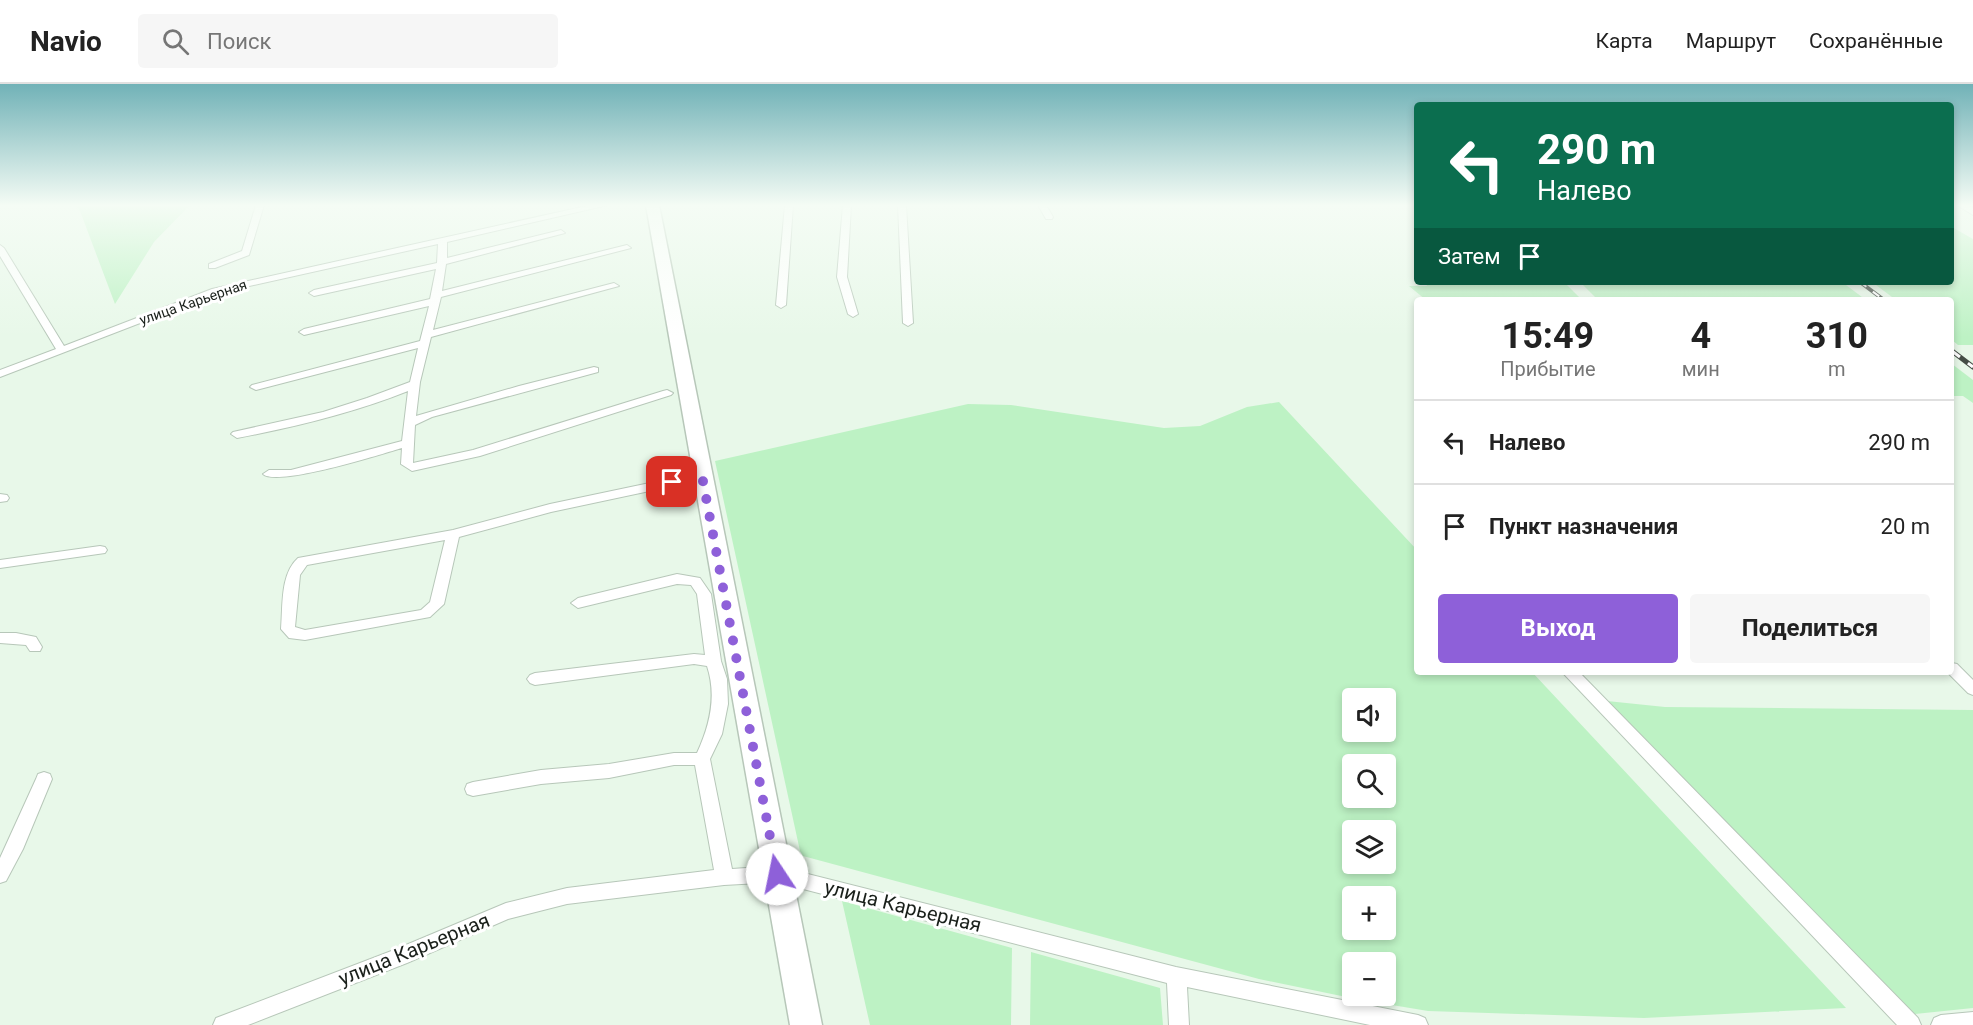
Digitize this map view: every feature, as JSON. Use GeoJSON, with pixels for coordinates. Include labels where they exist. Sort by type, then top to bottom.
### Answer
{"type":"FeatureCollection","features":[{"type":"Feature","properties":{"kind":"main road"},"geometry":{"type":"LineString","coordinates":[[660,249],[806,1025]]}},
{"type":"Feature","properties":{"kind":"street"},"geometry":{"type":"LineString","coordinates":[[1,249],[61,349]]}},
{"type":"Feature","properties":{"kind":"street"},"geometry":{"type":"LineString","coordinates":[[212,266],[246,254],[247,249]]}},
{"type":"Feature","properties":{"kind":"street","name":"улица Карьерная"},"geometry":{"type":"LineString","coordinates":[[0,374],[215,291],[415,249]]}},
{"type":"Feature","properties":{"kind":"street"},"geometry":{"type":"LineString","coordinates":[[443,249],[437,298],[414,384],[407,464],[419,466],[476,453],[667,393]]}},
{"type":"Feature","properties":{"kind":"street"},"geometry":{"type":"LineString","coordinates":[[314,293],[498,249]]}},
{"type":"Feature","properties":{"kind":"street"},"geometry":{"type":"LineString","coordinates":[[304,332],[624,249]]}},
{"type":"Feature","properties":{"kind":"street"},"geometry":{"type":"LineString","coordinates":[[781,305],[785,249]]}},
{"type":"Feature","properties":{"kind":"street"},"geometry":{"type":"LineString","coordinates":[[844,249],[842,277],[853,314]]}},
{"type":"Feature","properties":{"kind":"street"},"geometry":{"type":"LineString","coordinates":[[905,249],[909,323]]}},
{"type":"Feature","properties":{"kind":"street"},"geometry":{"type":"LineString","coordinates":[[256,387],[614,286]]}},
{"type":"Feature","properties":{"kind":"street"},"geometry":{"type":"LineString","coordinates":[[410,423],[428,415],[594,370]]}},
{"type":"Feature","properties":{"kind":"street"},"geometry":{"type":"LineString","coordinates":[[237,434],[296,423],[380,399],[414,384]]}},
{"type":"Feature","properties":{"kind":"street"},"geometry":{"type":"LineString","coordinates":[[269,474],[291,474],[409,443]]}},
{"type":"Feature","properties":{"kind":"street"},"geometry":{"type":"LineString","coordinates":[[453,534],[437,604],[425,614],[305,635],[294,634],[288,629],[293,575],[296,567],[303,561],[453,534],[550,508],[702,476]]}},
{"type":"Feature","properties":{"kind":"street"},"geometry":{"type":"LineString","coordinates":[[0,564],[100,550]]}},
{"type":"Feature","properties":{"kind":"street"},"geometry":{"type":"LineString","coordinates":[[578,603],[677,579],[695,582],[704,594],[713,661],[719,679],[720,704],[714,734],[702,759],[724,877]]}},
{"type":"Feature","properties":{"kind":"street"},"geometry":{"type":"LineString","coordinates":[[0,638],[31,641],[35,647]]}},
{"type":"Feature","properties":{"kind":"street"},"geometry":{"type":"LineString","coordinates":[[534,679],[694,658],[713,661]]}},
{"type":"Feature","properties":{"kind":"street"},"geometry":{"type":"LineString","coordinates":[[1954,670],[1973,689]]}},
{"type":"Feature","properties":{"kind":"street"},"geometry":{"type":"LineString","coordinates":[[1573,675],[1911,1025]]}},
{"type":"Feature","properties":{"kind":"street"},"geometry":{"type":"LineString","coordinates":[[473,789],[541,777],[609,771],[674,759],[702,759]]}},
{"type":"Feature","properties":{"kind":"street"},"geometry":{"type":"LineString","coordinates":[[0,875],[14,849],[44,779]]}},
{"type":"Feature","properties":{"kind":"street","name":"улица Карьерная"},"geometry":{"type":"LineString","coordinates":[[224,1025],[400,957],[506,911],[567,896],[724,877],[777,874],[1176,976],[1418,1025]]}},
{"type":"Feature","properties":{"kind":"street"},"geometry":{"type":"LineString","coordinates":[[1176,976],[1179,1025]]}},
{"type":"Feature","properties":{"kind":"street"},"geometry":{"type":"LineString","coordinates":[[1941,1025],[1973,1022]]}},
{"type":"Feature","properties":{"kind":"green space"},"geometry":{"type":"Polygon","coordinates":[[[94,249],[150,249],[115,304],[94,249]]]}},
{"type":"Feature","properties":{"kind":"green space"},"geometry":{"type":"Polygon","coordinates":[[[1954,249],[1973,249],[1973,345],[1958,345],[1954,342],[1954,297],[1892,297],[1876,285],[1954,285],[1954,249]]]}},
{"type":"Feature","properties":{"kind":"green space"},"geometry":{"type":"Polygon","coordinates":[[[1567,285],[1579,297],[1422,297],[1409,286],[1567,285]]]}},
{"type":"Feature","properties":{"kind":"green space"},"geometry":{"type":"Polygon","coordinates":[[[1583,285],[1846,285],[1862,297],[1595,297],[1583,285]]]}},
{"type":"Feature","properties":{"kind":"green space"},"geometry":{"type":"Polygon","coordinates":[[[1954,366],[1973,380],[1973,403],[1963,396],[1954,396],[1954,366]]]}},
{"type":"Feature","properties":{"kind":"green space"},"geometry":{"type":"Polygon","coordinates":[[[1279,402],[1414,547],[1414,675],[1535,675],[1846,1008],[1644,1018],[1428,1011],[1396,1006],[1396,952],[1342,952],[1342,996],[1259,979],[803,856],[800,851],[715,461],[968,404],[1011,405],[1164,428],[1200,426],[1247,407],[1279,402]]]}},
{"type":"Feature","properties":{"kind":"green space"},"geometry":{"type":"Polygon","coordinates":[[[1607,701],[1665,707],[1973,710],[1973,1008],[1915,1014],[1607,701]]]}},
{"type":"Feature","properties":{"kind":"green space"},"geometry":{"type":"Polygon","coordinates":[[[842,901],[1012,948],[1011,1025],[870,1025],[842,901]]]}},
{"type":"Feature","properties":{"kind":"green space"},"geometry":{"type":"Polygon","coordinates":[[[1031,952],[1160,988],[1163,1025],[1030,1025],[1031,952]]]}},
{"type":"Feature","properties":{"kind":"railway"},"geometry":{"type":"LineString","coordinates":[[1864,285],[1880,297]]}},
{"type":"Feature","properties":{"kind":"railway"},"geometry":{"type":"LineString","coordinates":[[1954,353],[1973,367]]}},
{"type":"Feature","properties":{"kind":"route"},"geometry":{"type":"LineString","coordinates":[[672,482],[702,476],[777,874]]}}]}
